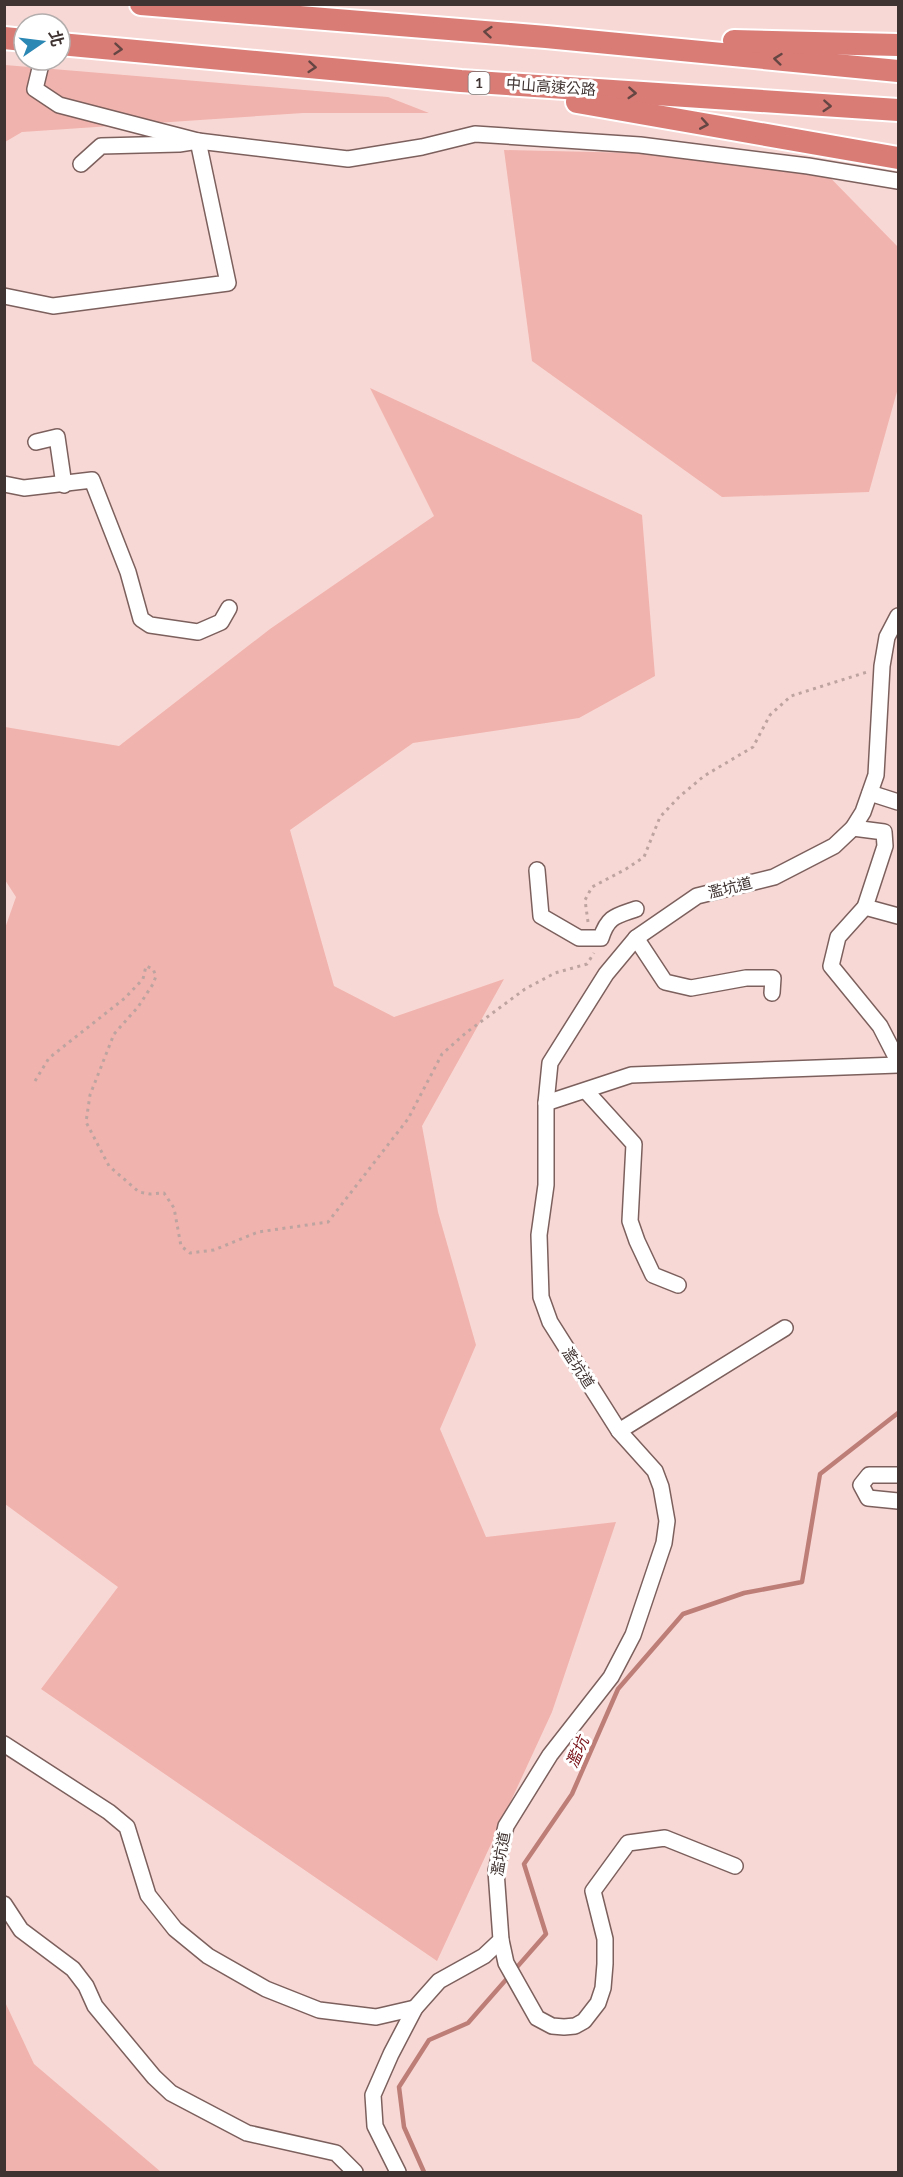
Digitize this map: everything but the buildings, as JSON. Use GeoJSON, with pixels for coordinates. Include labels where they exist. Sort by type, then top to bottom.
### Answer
{"type":"FeatureCollection","features":[{"type":"Feature","properties":{"kind":"highway"},"geometry":{"type":"LineString","coordinates":[[141,4],[546,37],[898,71]]}},
{"type":"Feature","properties":{"kind":"highway"},"geometry":{"type":"LineString","coordinates":[[546,37],[898,45]]}},
{"type":"Feature","properties":{"kind":"highway","name":"中山高速公路"},"geometry":{"type":"LineString","coordinates":[[72,45],[461,81],[898,110]]}},
{"type":"Feature","properties":{"kind":"highway"},"geometry":{"type":"LineString","coordinates":[[461,81],[898,158]]}},
{"type":"Feature","properties":{"kind":"street"},"geometry":{"type":"LineString","coordinates":[[39,72],[35,89],[59,105],[198,141],[348,159],[422,147],[475,134],[640,145],[808,166],[898,181]]}},
{"type":"Feature","properties":{"kind":"street"},"geometry":{"type":"LineString","coordinates":[[81,164],[101,146],[179,144],[198,141]]}},
{"type":"Feature","properties":{"kind":"street"},"geometry":{"type":"LineString","coordinates":[[4,296],[53,306],[228,283],[198,141]]}},
{"type":"Feature","properties":{"kind":"street"},"geometry":{"type":"LineString","coordinates":[[36,442],[57,437],[64,485]]}},
{"type":"Feature","properties":{"kind":"street"},"geometry":{"type":"LineString","coordinates":[[4,484],[24,488],[92,480],[128,572],[141,619],[150,625],[198,632],[221,622],[228,608]]}},
{"type":"Feature","properties":{"kind":"street","name":"濫坑道"},"geometry":{"type":"LineString","coordinates":[[735,1866],[665,1838],[628,1843],[593,1891],[605,1939],[603,1988],[598,2003],[592,2014],[574,2026],[552,2026],[537,2018],[507,1963],[501,1941],[496,1871],[506,1826],[550,1755],[610,1677],[633,1635],[664,1544],[667,1521],[661,1487],[655,1471],[619,1431],[550,1322],[541,1297],[539,1234],[546,1185],[546,1103],[550,1063],[606,974],[636,939],[697,896],[774,877],[834,846],[853,828],[863,812],[876,774],[882,666],[887,637],[898,616]]}},
{"type":"Feature","properties":{"kind":"street"},"geometry":{"type":"LineString","coordinates":[[870,793],[898,802]]}},
{"type":"Feature","properties":{"kind":"street"},"geometry":{"type":"LineString","coordinates":[[546,1103],[632,1075],[898,1063],[880,1026],[831,966],[838,937],[865,907],[885,846],[884,832],[853,828]]}},
{"type":"Feature","properties":{"kind":"street"},"geometry":{"type":"LineString","coordinates":[[537,870],[541,916],[579,938],[602,938],[606,925],[613,917],[636,909]]}},
{"type":"Feature","properties":{"kind":"street"},"geometry":{"type":"LineString","coordinates":[[865,907],[898,916]]}},
{"type":"Feature","properties":{"kind":"street"},"geometry":{"type":"LineString","coordinates":[[636,939],[665,982],[691,988],[746,978],[773,978],[772,993]]}},
{"type":"Feature","properties":{"kind":"street"},"geometry":{"type":"LineString","coordinates":[[586,1091],[634,1144],[630,1221],[653,1275],[678,1285]]}},
{"type":"Feature","properties":{"kind":"street"},"geometry":{"type":"LineString","coordinates":[[619,1431],[785,1328]]}},
{"type":"Feature","properties":{"kind":"street"},"geometry":{"type":"LineString","coordinates":[[898,1475],[870,1475],[861,1485],[868,1498],[898,1501]]}},
{"type":"Feature","properties":{"kind":"street"},"geometry":{"type":"LineString","coordinates":[[4,1744],[109,1812],[127,1827],[148,1895],[176,1929],[208,1956],[266,1989],[319,2010],[376,2017],[415,2008]]}},
{"type":"Feature","properties":{"kind":"street"},"geometry":{"type":"LineString","coordinates":[[4,1904],[21,1929],[73,1969],[86,1986],[95,2006],[154,2077],[171,2093],[247,2133],[336,2153],[355,2172]]}},
{"type":"Feature","properties":{"kind":"street"},"geometry":{"type":"LineString","coordinates":[[398,2172],[375,2126],[373,2095],[391,2054],[415,2008],[439,1981],[484,1956],[501,1941]]}},
{"type":"Feature","properties":{"kind":"path"},"geometry":{"type":"LineString","coordinates":[[34,1081],[50,1058],[125,998],[143,980],[146,966],[153,969],[156,976],[153,984],[138,1007],[114,1034],[90,1095],[86,1122],[109,1166],[139,1192],[164,1193],[174,1208],[181,1246],[190,1253],[214,1251],[258,1232],[328,1222],[408,1119],[442,1054],[466,1032],[525,989],[555,973],[587,964],[602,938],[589,928],[585,911],[585,900],[592,887],[644,857],[660,817],[679,797],[704,776],[753,747],[770,716],[791,696],[882,666]]}},
{"type":"Feature","properties":{"kind":"shaded area"},"geometry":{"type":"Polygon","coordinates":[[[5,65],[12,66],[12,72],[72,71],[388,97],[429,113],[303,113],[22,132],[5,142],[5,65]]]}},
{"type":"Feature","properties":{"kind":"shaded area"},"geometry":{"type":"Polygon","coordinates":[[[504,150],[810,157],[898,247],[898,388],[869,492],[722,497],[532,361],[504,150]]]}},
{"type":"Feature","properties":{"kind":"shaded area"},"geometry":{"type":"Polygon","coordinates":[[[370,388],[642,515],[655,676],[579,718],[413,743],[290,830],[334,986],[394,1017],[504,979],[422,1126],[438,1212],[476,1345],[440,1429],[486,1537],[616,1522],[552,1712],[437,1961],[41,1689],[118,1587],[5,1504],[4,931],[16,897],[5,880],[5,727],[119,746],[270,629],[434,516],[370,388]]]}},
{"type":"Feature","properties":{"kind":"shaded area"},"geometry":{"type":"Polygon","coordinates":[[[5,2002],[34,2064],[161,2172],[5,2172],[5,2002]]]}},
{"type":"Feature","properties":{"kind":"waterway","name":"濫坑"},"geometry":{"type":"LineString","coordinates":[[424,2172],[404,2127],[399,2087],[429,2040],[468,2023],[546,1934],[524,1864],[572,1794],[618,1689],[683,1614],[744,1593],[802,1582],[820,1474],[898,1413]]}}]}
